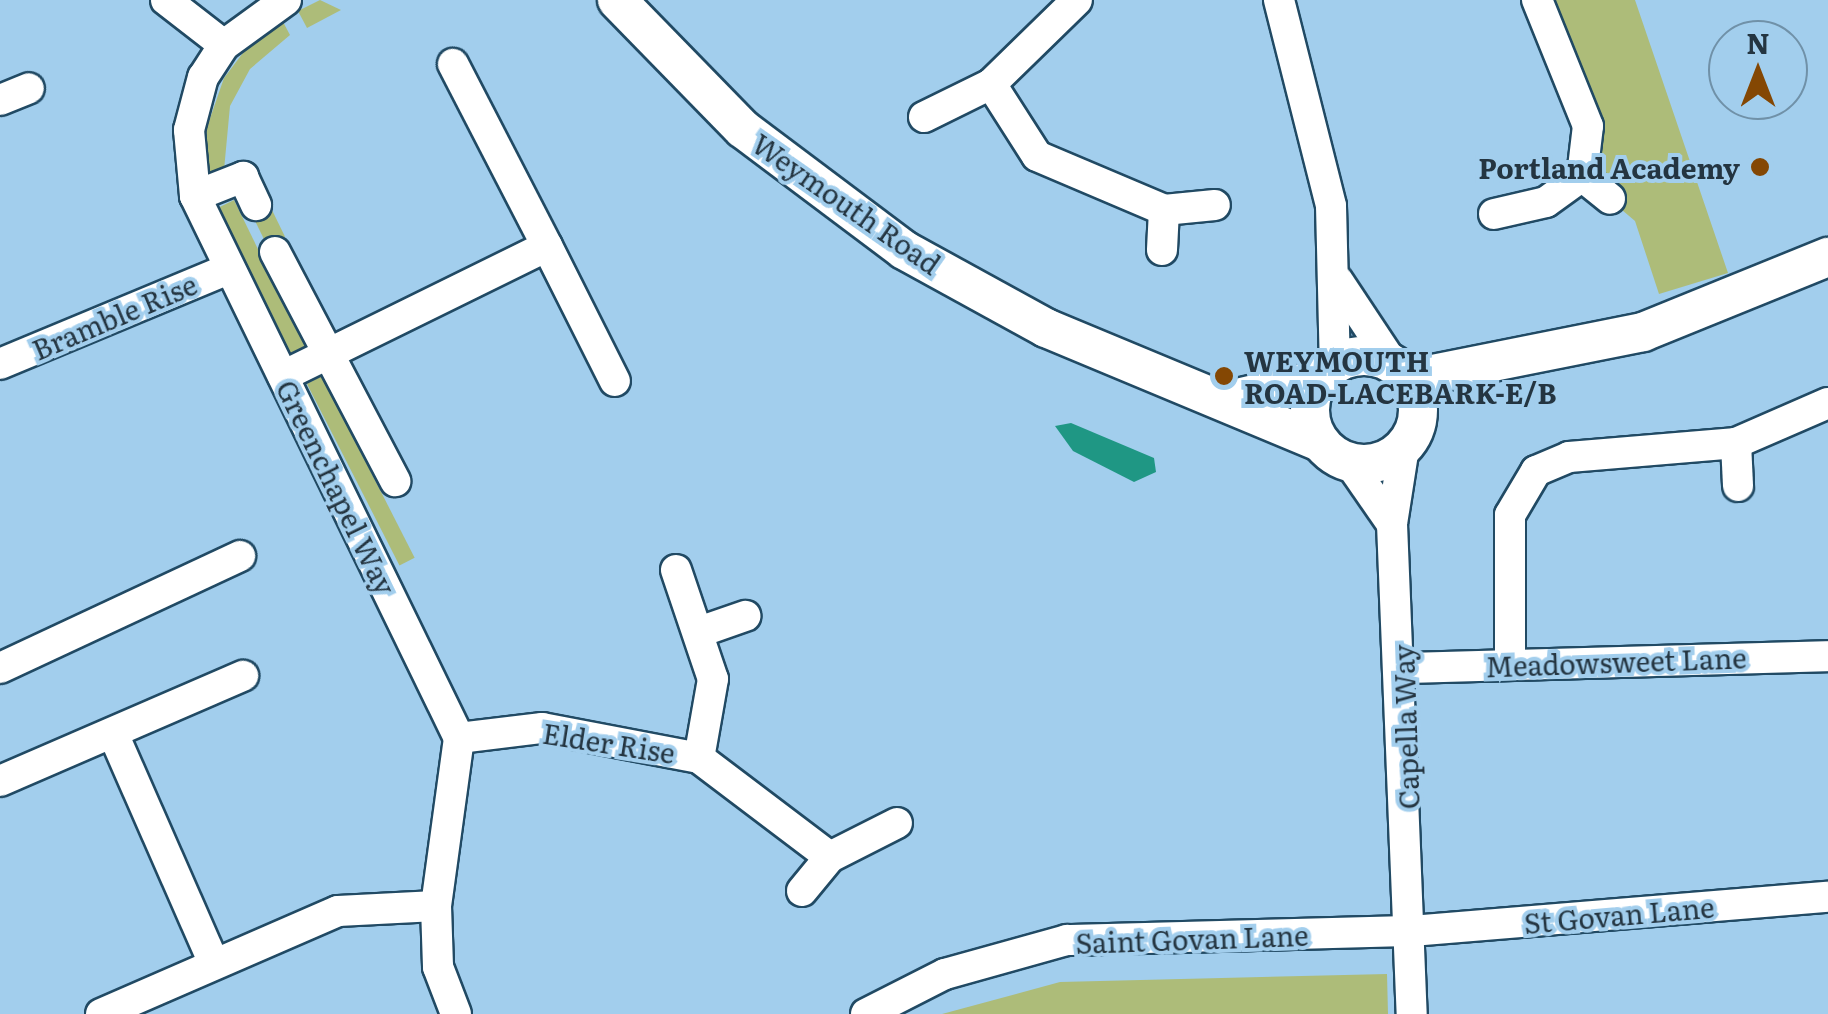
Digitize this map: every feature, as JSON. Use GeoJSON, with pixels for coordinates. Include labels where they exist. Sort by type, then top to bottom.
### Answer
{"type":"FeatureCollection","features":[{"type":"Feature","properties":{"kind":"street"},"geometry":{"type":"LineString","coordinates":[[166,0],[224,45]]}},
{"type":"Feature","properties":{"kind":"street","name":"Greenchapel Way"},"geometry":{"type":"LineString","coordinates":[[286,0],[224,45],[203,77],[189,130],[195,196],[459,738]]}},
{"type":"Feature","properties":{"kind":"street","name":"Weymouth Road"},"geometry":{"type":"LineString","coordinates":[[618,0],[744,130],[904,250],[1046,328],[1224,401],[1334,452]]}},
{"type":"Feature","properties":{"kind":"street"},"geometry":{"type":"LineString","coordinates":[[924,117],[990,84],[1078,0]]}},
{"type":"Feature","properties":{"kind":"street"},"geometry":{"type":"LineString","coordinates":[[1279,0],[1331,206],[1338,280],[1327,372],[1310,418],[1334,452],[1378,462],[1499,362]]}},
{"type":"Feature","properties":{"kind":"street"},"geometry":{"type":"LineString","coordinates":[[1494,214],[1546,202],[1582,176],[1588,126],[1538,0]]}},
{"type":"Feature","properties":{"kind":"street"},"geometry":{"type":"LineString","coordinates":[[453,64],[615,381]]}},
{"type":"Feature","properties":{"kind":"street"},"geometry":{"type":"LineString","coordinates":[[990,84],[1037,156],[1164,210],[1215,205]]}},
{"type":"Feature","properties":{"kind":"street"},"geometry":{"type":"LineString","coordinates":[[0,100],[29,88]]}},
{"type":"Feature","properties":{"kind":"street"},"geometry":{"type":"LineString","coordinates":[[1582,176],[1610,199]]}},
{"type":"Feature","properties":{"kind":"street"},"geometry":{"type":"LineString","coordinates":[[195,196],[243,177],[256,205]]}},
{"type":"Feature","properties":{"kind":"street"},"geometry":{"type":"LineString","coordinates":[[1162,250],[1164,210]]}},
{"type":"Feature","properties":{"kind":"street"},"geometry":{"type":"LineString","coordinates":[[283,376],[547,246]]}},
{"type":"Feature","properties":{"kind":"street"},"geometry":{"type":"LineString","coordinates":[[276,252],[395,481]]}},
{"type":"Feature","properties":{"kind":"street"},"geometry":{"type":"LineString","coordinates":[[1224,401],[1327,372],[1364,356],[1400,371],[1499,362],[1643,332],[1828,257]]}},
{"type":"Feature","properties":{"kind":"street","name":"Bramble Rise"},"geometry":{"type":"LineString","coordinates":[[0,364],[228,269]]}},
{"type":"Feature","properties":{"kind":"street"},"geometry":{"type":"LineString","coordinates":[[1338,280],[1400,371],[1410,435]]}},
{"type":"Feature","properties":{"kind":"street"},"geometry":{"type":"LineString","coordinates":[[1510,665],[1510,514],[1526,479],[1569,457],[1736,444],[1828,403]]}},
{"type":"Feature","properties":{"kind":"street","name":"Capella Way"},"geometry":{"type":"LineString","coordinates":[[1410,435],[1392,524],[1405,668],[1412,1014]]}},
{"type":"Feature","properties":{"kind":"street"},"geometry":{"type":"LineString","coordinates":[[1736,444],[1738,486]]}},
{"type":"Feature","properties":{"kind":"street","name":"Capella Way"},"geometry":{"type":"LineString","coordinates":[[1334,452],[1392,524]]}},
{"type":"Feature","properties":{"kind":"street"},"geometry":{"type":"LineString","coordinates":[[0,668],[240,556]]}},
{"type":"Feature","properties":{"kind":"street","name":"Elder Rise"},"geometry":{"type":"LineString","coordinates":[[676,570],[702,631],[713,679],[699,758]]}},
{"type":"Feature","properties":{"kind":"street"},"geometry":{"type":"LineString","coordinates":[[702,631],[745,616]]}},
{"type":"Feature","properties":{"kind":"street","name":"Meadowsweet Lane"},"geometry":{"type":"LineString","coordinates":[[1405,668],[1828,656]]}},
{"type":"Feature","properties":{"kind":"street"},"geometry":{"type":"LineString","coordinates":[[0,782],[115,738],[243,676]]}},
{"type":"Feature","properties":{"kind":"street","name":"Elder Rise"},"geometry":{"type":"LineString","coordinates":[[459,738],[542,728],[699,758],[830,857]]}},
{"type":"Feature","properties":{"kind":"street"},"geometry":{"type":"LineString","coordinates":[[115,738],[214,963]]}},
{"type":"Feature","properties":{"kind":"street"},"geometry":{"type":"LineString","coordinates":[[456,1014],[438,966],[436,906],[459,738]]}},
{"type":"Feature","properties":{"kind":"street"},"geometry":{"type":"LineString","coordinates":[[802,891],[830,857],[896,823]]}},
{"type":"Feature","properties":{"kind":"street","name":"St Govan Lane"},"geometry":{"type":"LineString","coordinates":[[1411,931],[1828,896]]}},
{"type":"Feature","properties":{"kind":"street"},"geometry":{"type":"LineString","coordinates":[[101,1014],[338,911],[436,906]]}},
{"type":"Feature","properties":{"kind":"street","name":"Saint Govan Lane"},"geometry":{"type":"LineString","coordinates":[[866,1014],[946,974],[1067,940],[1411,931]]}},
{"type":"Feature","properties":{"kind":"shaded area"},"geometry":{"type":"Polygon","coordinates":[[[320,0],[341,10],[307,28],[298,11],[320,0]]]}},
{"type":"Feature","properties":{"kind":"shaded area"},"geometry":{"type":"Polygon","coordinates":[[[1537,0],[1635,0],[1728,273],[1659,294],[1635,221],[1582,176],[1588,126],[1537,0]]]}},
{"type":"Feature","properties":{"kind":"shaded area"},"geometry":{"type":"Polygon","coordinates":[[[282,20],[290,35],[250,69],[230,106],[224,170],[208,175],[206,130],[224,78],[255,37],[282,20]]]}},
{"type":"Feature","properties":{"kind":"shaded area"},"geometry":{"type":"Polygon","coordinates":[[[234,200],[308,351],[292,358],[219,207],[234,200]]]}},
{"type":"Feature","properties":{"kind":"shaded area"},"geometry":{"type":"Polygon","coordinates":[[[271,208],[285,237],[267,246],[253,217],[271,208]]]}},
{"type":"Feature","properties":{"kind":"shaded area"},"geometry":{"type":"Polygon","coordinates":[[[322,376],[415,558],[399,565],[307,384],[322,376]]]}},
{"type":"Feature","properties":{"kind":"shaded area"},"geometry":{"type":"Polygon","coordinates":[[[1071,423],[1154,458],[1156,472],[1134,482],[1073,451],[1055,426],[1071,423]]]}},
{"type":"Feature","properties":{"kind":"shaded area"},"geometry":{"type":"Polygon","coordinates":[[[1387,974],[1388,1014],[942,1014],[1060,982],[1387,974]]]}},
{"type":"Feature","properties":{"kind":"place","name":"Portland Academy"},"geometry":{"type":"Point","coordinates":[1760,167]}},
{"type":"Feature","properties":{"kind":"place","name":"WEYMOUTH ROAD-LACEBARK-E/B"},"geometry":{"type":"Point","coordinates":[1224,376]}}]}
